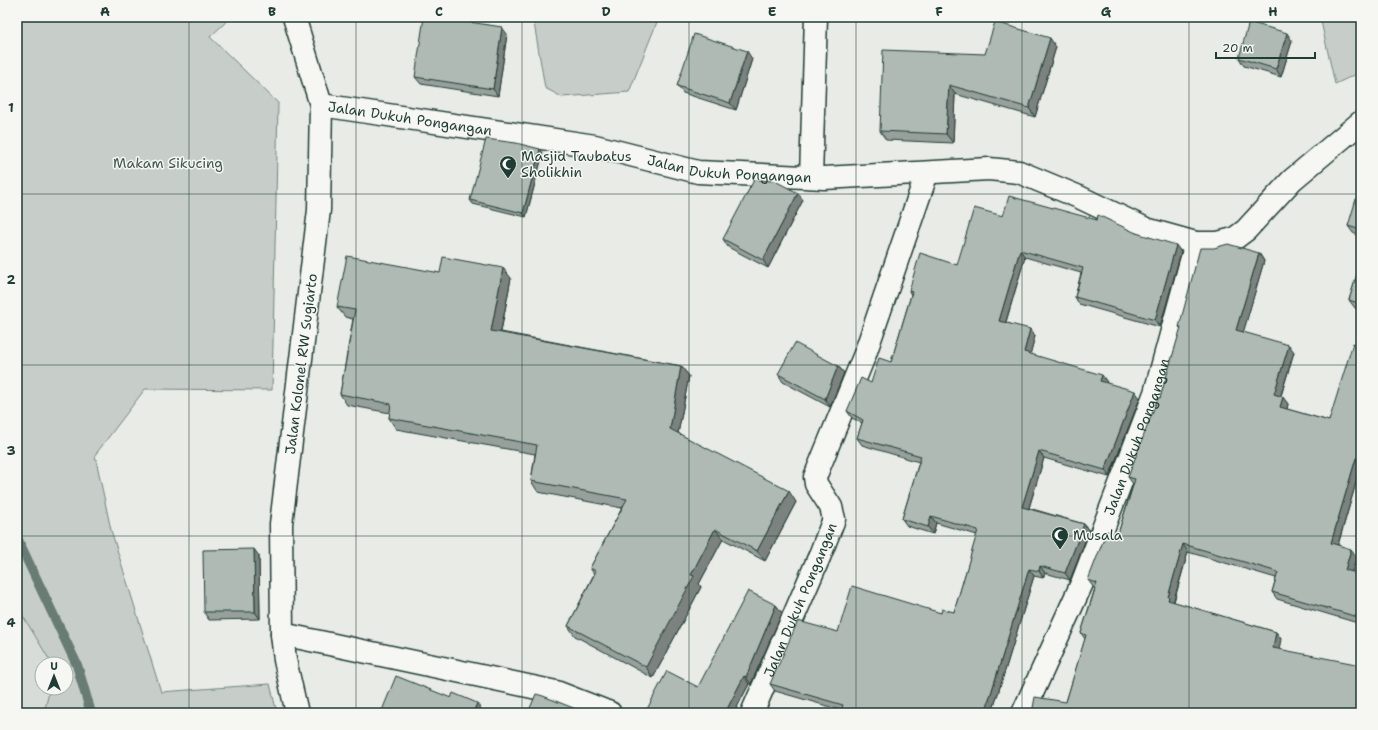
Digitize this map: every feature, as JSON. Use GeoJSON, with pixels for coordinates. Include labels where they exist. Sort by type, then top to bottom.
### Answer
{"type":"FeatureCollection","features":[{"type":"Feature","properties":{"kind":"street","name":"Jalan Kolonel RW Sugiarto"},"geometry":{"type":"LineString","coordinates":[[294,17],[321,105],[319,210],[281,524],[282,634],[285,660],[297,713]]}},
{"type":"Feature","properties":{"kind":"street"},"geometry":{"type":"LineString","coordinates":[[811,177],[816,17]]}},
{"type":"Feature","properties":{"kind":"street","name":"Jalan Dukuh Pongangan"},"geometry":{"type":"LineString","coordinates":[[321,105],[595,146],[698,172],[824,178],[989,169],[1019,172],[1080,197],[1146,229],[1196,243],[1218,243],[1234,239],[1246,230],[1292,180],[1361,122]]}},
{"type":"Feature","properties":{"kind":"street","name":"Jalan Dukuh Pongangan"},"geometry":{"type":"LineString","coordinates":[[752,713],[820,556],[834,519],[831,507],[816,484],[815,477],[865,354],[927,173]]}},
{"type":"Feature","properties":{"kind":"street","name":"Jalan Dukuh Pongangan"},"geometry":{"type":"LineString","coordinates":[[1023,713],[1083,581],[1155,393],[1196,243]]}},
{"type":"Feature","properties":{"kind":"street"},"geometry":{"type":"LineString","coordinates":[[282,634],[556,692],[610,713]]}},
{"type":"Feature","properties":{"kind":"shaded area"},"geometry":{"type":"Polygon","coordinates":[[[17,606],[47,656],[34,656],[34,696],[48,696],[44,713],[17,713],[17,606]]]}},
{"type":"Feature","properties":{"kind":"green space","name":"Makam Sikucing"},"geometry":{"type":"Polygon","coordinates":[[[17,17],[231,17],[210,37],[278,103],[272,390],[145,389],[95,455],[111,530],[161,692],[270,684],[277,713],[44,713],[48,696],[74,696],[74,656],[47,656],[17,606],[17,17]]]}},
{"type":"Feature","properties":{"kind":"green space"},"geometry":{"type":"Polygon","coordinates":[[[533,17],[659,17],[629,92],[562,97],[545,88],[533,17]]]}},
{"type":"Feature","properties":{"kind":"green space"},"geometry":{"type":"Polygon","coordinates":[[[1320,17],[1361,17],[1361,72],[1335,84],[1320,17]]]}},
{"type":"Feature","properties":{"kind":"building"},"geometry":{"type":"Polygon","coordinates":[[[424,17],[436,17],[502,27],[493,89],[415,77],[424,17]]]}},
{"type":"Feature","properties":{"kind":"building"},"geometry":{"type":"Polygon","coordinates":[[[995,22],[1050,38],[1029,108],[949,85],[946,134],[880,131],[883,50],[985,54],[995,22]]]}},
{"type":"Feature","properties":{"kind":"building"},"geometry":{"type":"Polygon","coordinates":[[[1249,22],[1287,33],[1276,69],[1239,58],[1249,22]]]}},
{"type":"Feature","properties":{"kind":"building"},"geometry":{"type":"Polygon","coordinates":[[[694,34],[747,51],[730,103],[677,86],[694,34]]]}},
{"type":"Feature","properties":{"kind":"building","name":"Masjid Taubatus Sholikhin"},"geometry":{"type":"Polygon","coordinates":[[[486,139],[516,143],[540,149],[523,213],[470,200],[486,139]]]}},
{"type":"Feature","properties":{"kind":"building"},"geometry":{"type":"Polygon","coordinates":[[[754,180],[775,181],[798,193],[763,260],[723,239],[754,180]]]}},
{"type":"Feature","properties":{"kind":"building"},"geometry":{"type":"Polygon","coordinates":[[[1009,196],[1097,220],[1098,215],[1136,233],[1176,245],[1155,320],[1075,297],[1083,268],[1020,250],[999,321],[1030,329],[1024,352],[1102,375],[1100,381],[1135,391],[1105,470],[1039,451],[1022,507],[1084,524],[1065,573],[1040,566],[1039,571],[1029,569],[985,713],[848,713],[841,711],[843,705],[770,684],[798,621],[838,632],[852,586],[941,613],[942,609],[954,612],[978,530],[931,516],[928,527],[902,519],[921,456],[857,438],[863,420],[847,411],[861,378],[871,383],[879,358],[891,362],[912,292],[909,291],[920,253],[957,265],[974,208],[1003,216],[1009,196]]]}},
{"type":"Feature","properties":{"kind":"building"},"geometry":{"type":"Polygon","coordinates":[[[1356,199],[1361,200],[1361,230],[1348,226],[1356,199]]]}},
{"type":"Feature","properties":{"kind":"building"},"geometry":{"type":"Polygon","coordinates":[[[1228,244],[1259,253],[1236,330],[1289,345],[1274,394],[1283,397],[1280,407],[1329,421],[1353,343],[1361,345],[1361,460],[1356,458],[1331,543],[1351,549],[1345,570],[1361,574],[1361,618],[1272,592],[1278,572],[1183,544],[1168,600],[1276,632],[1273,648],[1361,665],[1361,713],[1032,713],[1035,697],[1066,702],[1086,635],[1081,633],[1097,583],[1088,580],[1107,531],[1118,534],[1135,479],[1128,477],[1158,398],[1160,398],[1181,327],[1179,327],[1200,248],[1214,248],[1228,244]]]}},
{"type":"Feature","properties":{"kind":"building"},"geometry":{"type":"Polygon","coordinates":[[[347,256],[440,273],[443,257],[503,268],[491,331],[681,366],[670,429],[789,491],[757,551],[715,529],[691,575],[694,576],[646,667],[568,626],[596,571],[590,568],[627,499],[531,481],[537,445],[389,418],[391,404],[340,394],[355,310],[337,307],[347,256]]]}},
{"type":"Feature","properties":{"kind":"building"},"geometry":{"type":"Polygon","coordinates":[[[1361,261],[1361,304],[1349,300],[1361,261]]]}},
{"type":"Feature","properties":{"kind":"building"},"geometry":{"type":"Polygon","coordinates":[[[795,343],[838,366],[825,399],[778,374],[795,343]]]}},
{"type":"Feature","properties":{"kind":"building"},"geometry":{"type":"Polygon","coordinates":[[[254,549],[255,612],[204,612],[203,550],[254,549]]]}},
{"type":"Feature","properties":{"kind":"building"},"geometry":{"type":"Polygon","coordinates":[[[748,591],[776,605],[746,677],[744,676],[725,713],[645,713],[667,671],[698,687],[748,591]]]}},
{"type":"Feature","properties":{"kind":"building"},"geometry":{"type":"Polygon","coordinates":[[[396,676],[451,698],[453,693],[477,703],[473,713],[381,713],[396,676]]]}},
{"type":"Feature","properties":{"kind":"building"},"geometry":{"type":"Polygon","coordinates":[[[536,694],[543,696],[586,713],[528,713],[536,694]]]}},
{"type":"Feature","properties":{"kind":"waterway"},"geometry":{"type":"LineString","coordinates":[[17,538],[77,665],[91,713]]}},
{"type":"Feature","properties":{"kind":"place","name":"Masjid Taubatus Sholikhin"},"geometry":{"type":"Point","coordinates":[508,179]}},
{"type":"Feature","properties":{"kind":"place","name":"Musala"},"geometry":{"type":"Point","coordinates":[1060,550]}}]}
